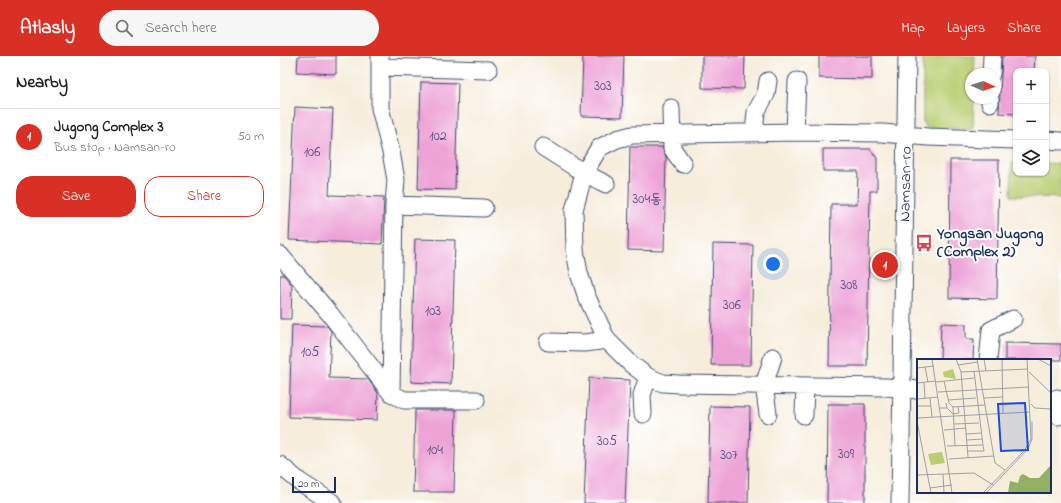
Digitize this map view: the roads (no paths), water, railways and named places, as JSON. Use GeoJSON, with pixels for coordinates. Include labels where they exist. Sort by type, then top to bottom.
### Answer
{"type":"FeatureCollection","features":[{"type":"Feature","properties":{"kind":"street","name":"Namsan-ro"},"geometry":{"type":"LineString","coordinates":[[900,503],[910,389],[906,135],[907,56]]}},
{"type":"Feature","properties":{"kind":"street"},"geometry":{"type":"LineString","coordinates":[[991,68],[992,56]]}},
{"type":"Feature","properties":{"kind":"street"},"geometry":{"type":"LineString","coordinates":[[391,393],[394,205],[396,180],[380,108],[380,62],[488,70]]}},
{"type":"Feature","properties":{"kind":"street"},"geometry":{"type":"LineString","coordinates":[[754,132],[756,112],[766,94],[768,81]]}},
{"type":"Feature","properties":{"kind":"street"},"geometry":{"type":"LineString","coordinates":[[795,132],[797,81]]}},
{"type":"Feature","properties":{"kind":"street"},"geometry":{"type":"LineString","coordinates":[[671,108],[672,148],[683,164]]}},
{"type":"Feature","properties":{"kind":"street"},"geometry":{"type":"LineString","coordinates":[[910,389],[886,387],[679,384],[662,383],[648,377],[631,364],[606,340],[586,295],[579,273],[575,250],[574,210],[584,173],[599,148],[617,139],[632,135],[754,132],[882,133],[949,138],[1013,140]]}},
{"type":"Feature","properties":{"kind":"street"},"geometry":{"type":"LineString","coordinates":[[1049,140],[1061,141]]}},
{"type":"Feature","properties":{"kind":"street"},"geometry":{"type":"LineString","coordinates":[[543,147],[584,173],[606,184]]}},
{"type":"Feature","properties":{"kind":"street"},"geometry":{"type":"LineString","coordinates":[[394,205],[484,208]]}},
{"type":"Feature","properties":{"kind":"street"},"geometry":{"type":"LineString","coordinates":[[280,255],[330,314],[391,393],[404,400],[476,400]]}},
{"type":"Feature","properties":{"kind":"street"},"geometry":{"type":"LineString","coordinates":[[988,359],[991,330],[1013,319]]}},
{"type":"Feature","properties":{"kind":"street"},"geometry":{"type":"LineString","coordinates":[[548,342],[585,343],[606,340]]}},
{"type":"Feature","properties":{"kind":"street"},"geometry":{"type":"LineString","coordinates":[[768,414],[764,385],[772,357]]}},
{"type":"Feature","properties":{"kind":"street"},"geometry":{"type":"LineString","coordinates":[[643,414],[642,395],[648,377]]}},
{"type":"Feature","properties":{"kind":"street"},"geometry":{"type":"LineString","coordinates":[[804,415],[805,386]]}},
{"type":"Feature","properties":{"kind":"street"},"geometry":{"type":"LineString","coordinates":[[1056,398],[1058,416]]}},
{"type":"Feature","properties":{"kind":"street"},"geometry":{"type":"LineString","coordinates":[[280,465],[300,482],[333,503]]}},
{"type":"Feature","properties":{"kind":"place","name":"Yongsan Jugong (Complex 2)"},"geometry":{"type":"Point","coordinates":[924,243]}},
{"type":"Feature","properties":{"kind":"place","name":"Jugong Complex 3"},"geometry":{"type":"Point","coordinates":[885,265]}}]}
